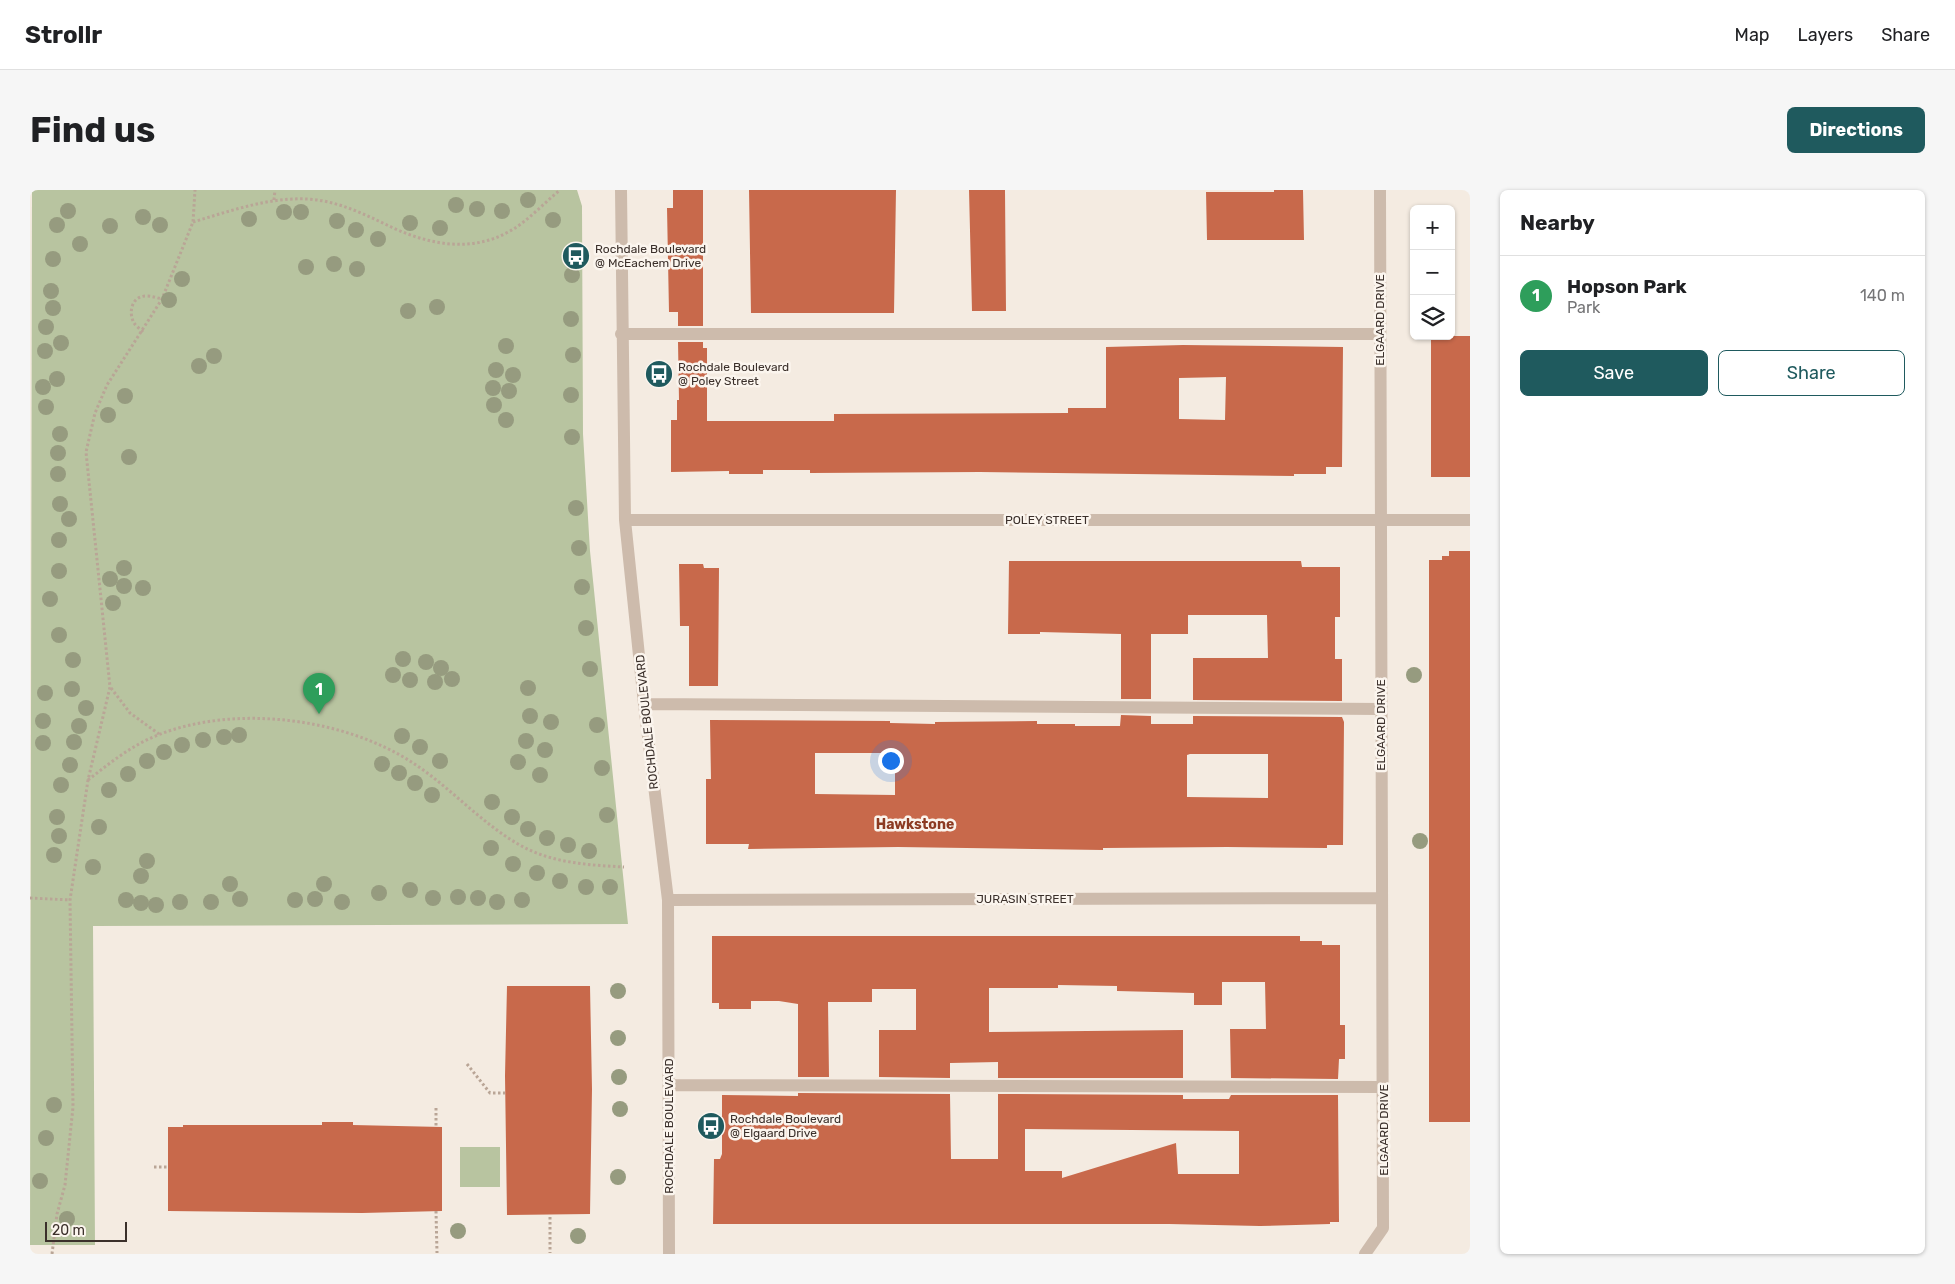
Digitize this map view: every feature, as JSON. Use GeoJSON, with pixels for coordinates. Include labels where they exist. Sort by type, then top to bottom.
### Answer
{"type":"FeatureCollection","features":[{"type":"Feature","properties":{"kind":"street","name":"ROCHDALE BOULEVARD"},"geometry":{"type":"LineString","coordinates":[[621,190],[621,334],[625,520],[644,704],[668,900],[669,1254]]}},
{"type":"Feature","properties":{"kind":"street","name":"ELGAARD DRIVE"},"geometry":{"type":"LineString","coordinates":[[1364,1254],[1383,1228],[1380,190]]}},
{"type":"Feature","properties":{"kind":"street"},"geometry":{"type":"LineString","coordinates":[[621,334],[1380,334]]}},
{"type":"Feature","properties":{"kind":"street","name":"POLEY STREET"},"geometry":{"type":"LineString","coordinates":[[625,520],[1470,520]]}},
{"type":"Feature","properties":{"kind":"street"},"geometry":{"type":"LineString","coordinates":[[644,704],[1381,708]]}},
{"type":"Feature","properties":{"kind":"street","name":"JURASIN STREET"},"geometry":{"type":"LineString","coordinates":[[668,900],[1382,898]]}},
{"type":"Feature","properties":{"kind":"street"},"geometry":{"type":"LineString","coordinates":[[669,1085],[1384,1087]]}},
{"type":"Feature","properties":{"kind":"path"},"geometry":{"type":"LineString","coordinates":[[52,1254],[57,1214],[65,1185],[73,1107],[70,900],[88,780],[110,687],[86,452],[94,413],[107,386],[143,332],[162,299],[193,222],[195,190]]}},
{"type":"Feature","properties":{"kind":"path"},"geometry":{"type":"LineString","coordinates":[[274,200],[275,190]]}},
{"type":"Feature","properties":{"kind":"path"},"geometry":{"type":"LineString","coordinates":[[193,222],[274,200],[309,199],[335,204],[362,213],[427,242],[447,245],[481,242],[506,234],[560,190]]}},
{"type":"Feature","properties":{"kind":"path"},"geometry":{"type":"LineString","coordinates":[[143,332],[134,323],[131,312],[133,304],[137,298],[146,295],[162,299]]}},
{"type":"Feature","properties":{"kind":"path"},"geometry":{"type":"LineString","coordinates":[[110,687],[130,713],[159,734]]}},
{"type":"Feature","properties":{"kind":"path"},"geometry":{"type":"LineString","coordinates":[[88,780],[137,744],[159,734],[204,723],[234,719],[271,718],[350,734],[381,745],[435,778],[485,821],[519,845],[559,860],[591,865],[624,866]]}},
{"type":"Feature","properties":{"kind":"path"},"geometry":{"type":"LineString","coordinates":[[30,898],[70,900]]}},
{"type":"Feature","properties":{"kind":"path"},"geometry":{"type":"LineString","coordinates":[[467,1064],[490,1093],[505,1093]]}},
{"type":"Feature","properties":{"kind":"path"},"geometry":{"type":"LineString","coordinates":[[436,1108],[436,1127]]}},
{"type":"Feature","properties":{"kind":"path"},"geometry":{"type":"LineString","coordinates":[[154,1167],[168,1167]]}},
{"type":"Feature","properties":{"kind":"path"},"geometry":{"type":"LineString","coordinates":[[436,1211],[437,1253]]}},
{"type":"Feature","properties":{"kind":"path"},"geometry":{"type":"LineString","coordinates":[[550,1217],[550,1253]]}},
{"type":"Feature","properties":{"kind":"green space"},"geometry":{"type":"Polygon","coordinates":[[[32,190],[577,190],[582,206],[583,434],[590,551],[628,924],[93,926],[95,1245],[30,1245],[32,190]]]}},
{"type":"Feature","properties":{"kind":"green space"},"geometry":{"type":"Polygon","coordinates":[[[460,1147],[500,1147],[500,1187],[460,1187],[460,1147]]]}},
{"type":"Feature","properties":{"kind":"building"},"geometry":{"type":"Polygon","coordinates":[[[673,190],[703,190],[703,326],[678,326],[678,312],[669,312],[667,208],[673,208],[673,190]]]}},
{"type":"Feature","properties":{"kind":"building"},"geometry":{"type":"Polygon","coordinates":[[[749,190],[896,190],[894,313],[751,313],[749,190]]]}},
{"type":"Feature","properties":{"kind":"building"},"geometry":{"type":"Polygon","coordinates":[[[969,190],[1005,190],[1006,311],[972,311],[969,190]]]}},
{"type":"Feature","properties":{"kind":"building"},"geometry":{"type":"Polygon","coordinates":[[[1274,190],[1303,190],[1304,240],[1207,240],[1206,192],[1274,192],[1274,190]]]}},
{"type":"Feature","properties":{"kind":"building"},"geometry":{"type":"Polygon","coordinates":[[[1455,336],[1470,336],[1470,477],[1431,477],[1431,340],[1455,340],[1455,336]]]}},
{"type":"Feature","properties":{"kind":"building"},"geometry":{"type":"Polygon","coordinates":[[[678,342],[703,342],[703,348],[707,348],[707,421],[834,421],[834,414],[1068,413],[1068,408],[1106,408],[1106,347],[1183,345],[1343,347],[1342,467],[1326,467],[1326,474],[1294,474],[1294,476],[980,472],[810,473],[810,470],[763,470],[763,474],[729,474],[729,471],[671,472],[671,420],[677,420],[677,400],[679,400],[678,342]],[[1226,377],[1179,378],[1179,419],[1225,420],[1226,377]]]}},
{"type":"Feature","properties":{"kind":"building"},"geometry":{"type":"Polygon","coordinates":[[[1449,551],[1470,551],[1470,1122],[1429,1122],[1429,560],[1442,560],[1442,556],[1449,556],[1449,551]]]}},
{"type":"Feature","properties":{"kind":"building"},"geometry":{"type":"Polygon","coordinates":[[[1009,561],[1301,561],[1302,567],[1340,567],[1340,617],[1335,617],[1335,659],[1342,659],[1342,701],[1193,700],[1193,658],[1268,658],[1267,615],[1188,615],[1188,634],[1151,634],[1151,699],[1121,699],[1121,634],[1040,632],[1040,634],[1008,634],[1009,561]]]}},
{"type":"Feature","properties":{"kind":"building"},"geometry":{"type":"Polygon","coordinates":[[[679,564],[703,564],[704,568],[719,568],[718,686],[689,686],[689,626],[680,626],[679,564]]]}},
{"type":"Feature","properties":{"kind":"building"},"geometry":{"type":"Polygon","coordinates":[[[1121,715],[1151,716],[1151,724],[1193,724],[1193,716],[1342,717],[1344,722],[1343,845],[1327,845],[1327,848],[1103,848],[1103,850],[898,847],[748,849],[749,844],[706,844],[706,779],[711,779],[710,720],[890,721],[890,723],[935,724],[935,722],[1037,721],[1037,724],[1120,726],[1121,715]],[[815,753],[815,794],[895,795],[895,753],[815,753]],[[1268,754],[1187,755],[1187,797],[1268,798],[1268,754]]]}},
{"type":"Feature","properties":{"kind":"building"},"geometry":{"type":"Polygon","coordinates":[[[712,936],[1300,936],[1300,941],[1322,941],[1322,945],[1340,945],[1340,1025],[1345,1025],[1345,1059],[1339,1059],[1338,1079],[1231,1078],[1230,1029],[1266,1029],[1265,982],[1222,982],[1222,1005],[1194,1005],[1194,993],[1117,991],[1117,986],[1058,985],[1058,988],[989,988],[989,1032],[1183,1030],[1183,1078],[998,1078],[998,1062],[950,1063],[950,1078],[879,1077],[879,1030],[916,1030],[916,989],[872,989],[872,1002],[828,1002],[829,1077],[798,1077],[798,1004],[779,1001],[751,1001],[751,1009],[719,1009],[719,1003],[712,1003],[712,936]]]}},
{"type":"Feature","properties":{"kind":"building"},"geometry":{"type":"Polygon","coordinates":[[[507,986],[590,986],[592,1089],[590,1214],[507,1215],[505,1076],[507,986]]]}},
{"type":"Feature","properties":{"kind":"building"},"geometry":{"type":"Polygon","coordinates":[[[798,1093],[950,1094],[951,1159],[998,1159],[998,1094],[1183,1095],[1183,1099],[1229,1099],[1231,1095],[1338,1095],[1339,1222],[1330,1222],[1330,1224],[1260,1226],[1169,1224],[713,1224],[714,1159],[720,1159],[722,1154],[722,1095],[798,1096],[798,1093]],[[1025,1129],[1025,1171],[1062,1171],[1062,1178],[1176,1143],[1178,1174],[1239,1174],[1239,1131],[1025,1129]]]}},
{"type":"Feature","properties":{"kind":"building"},"geometry":{"type":"Polygon","coordinates":[[[322,1122],[353,1122],[353,1125],[442,1127],[442,1211],[362,1213],[168,1211],[168,1127],[183,1127],[183,1125],[322,1125],[322,1122]]]}},
{"type":"Feature","properties":{"kind":"place","name":"Rochdale Boulevard @ McEachem Drive"},"geometry":{"type":"Point","coordinates":[576,256]}},
{"type":"Feature","properties":{"kind":"place","name":"Rochdale Boulevard @ Poley Street"},"geometry":{"type":"Point","coordinates":[659,374]}},
{"type":"Feature","properties":{"kind":"place","name":"Hopson Park"},"geometry":{"type":"Point","coordinates":[319,714]}},
{"type":"Feature","properties":{"kind":"place","name":"Rochdale Boulevard @ Elgaard Drive"},"geometry":{"type":"Point","coordinates":[711,1126]}},
{"type":"Feature","properties":{"kind":"district","name":"Hawkstone"},"geometry":{"type":"Point","coordinates":[915,824]}}]}
